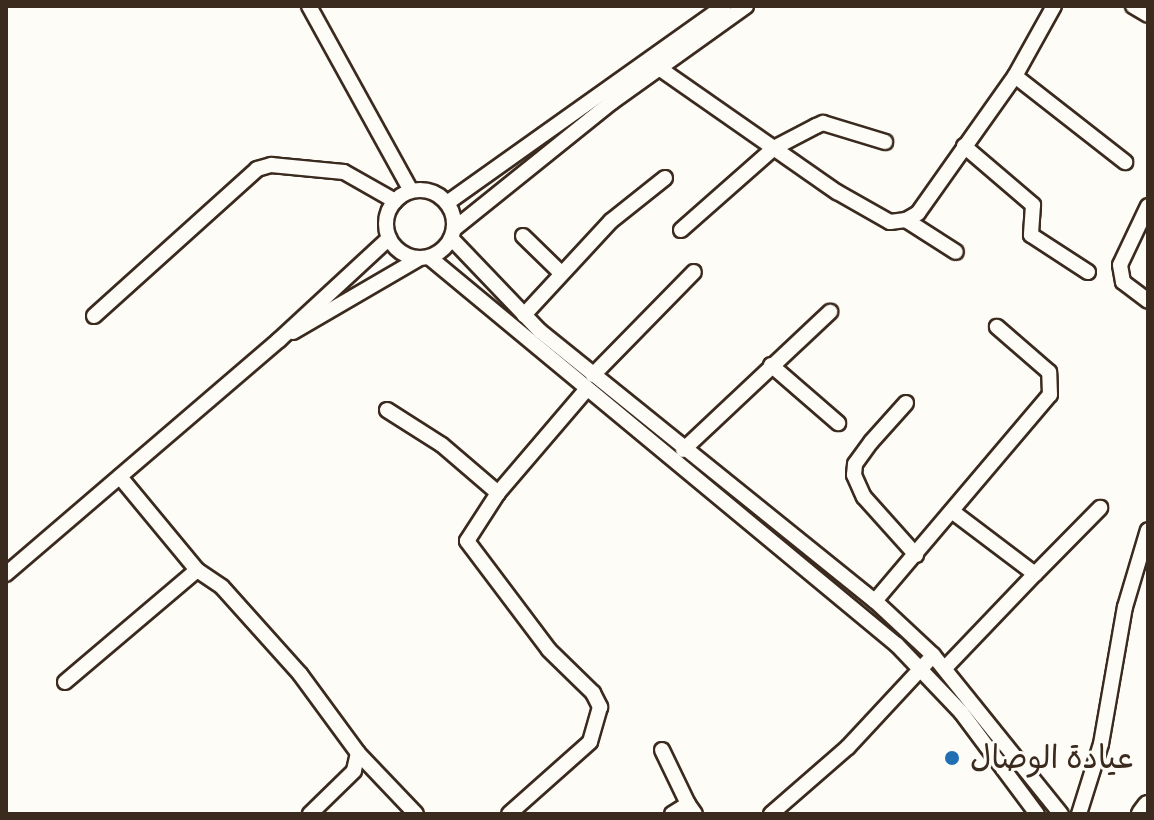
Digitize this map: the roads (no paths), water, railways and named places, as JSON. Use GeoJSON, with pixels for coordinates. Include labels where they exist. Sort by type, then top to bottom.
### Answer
{"type":"FeatureCollection","features":[{"type":"Feature","properties":{"kind":"street"},"geometry":{"type":"LineString","coordinates":[[310,6],[365,115],[411,191]]}},
{"type":"Feature","properties":{"kind":"street"},"geometry":{"type":"LineString","coordinates":[[447,203],[724,6]]}},
{"type":"Feature","properties":{"kind":"street"},"geometry":{"type":"LineString","coordinates":[[279,340],[425,257],[659,68],[746,6]]}},
{"type":"Feature","properties":{"kind":"street"},"geometry":{"type":"LineString","coordinates":[[659,68],[871,212],[890,222],[906,220],[918,213],[1015,76],[1054,6]]}},
{"type":"Feature","properties":{"kind":"street"},"geometry":{"type":"LineString","coordinates":[[1133,6],[1148,15]]}},
{"type":"Feature","properties":{"kind":"street"},"geometry":{"type":"LineString","coordinates":[[1015,76],[1125,162]]}},
{"type":"Feature","properties":{"kind":"street"},"geometry":{"type":"LineString","coordinates":[[681,230],[774,148],[823,123],[885,142]]}},
{"type":"Feature","properties":{"kind":"street"},"geometry":{"type":"LineString","coordinates":[[964,146],[1033,205],[1031,235],[1088,272]]}},
{"type":"Feature","properties":{"kind":"street"},"geometry":{"type":"LineString","coordinates":[[94,316],[257,169],[271,165],[344,172],[395,201]]}},
{"type":"Feature","properties":{"kind":"street"},"geometry":{"type":"LineString","coordinates":[[524,315],[611,221],[665,178]]}},
{"type":"Feature","properties":{"kind":"street"},"geometry":{"type":"LineString","coordinates":[[1037,814],[921,668],[425,257],[401,252],[389,238],[387,218],[395,201],[411,191],[431,191],[447,203],[453,234],[524,315],[683,450],[875,601],[946,667],[1061,814]]}},
{"type":"Feature","properties":{"kind":"street"},"geometry":{"type":"LineString","coordinates":[[1148,206],[1120,265],[1123,282],[1148,301]]}},
{"type":"Feature","properties":{"kind":"street"},"geometry":{"type":"LineString","coordinates":[[906,220],[956,252]]}},
{"type":"Feature","properties":{"kind":"street"},"geometry":{"type":"LineString","coordinates":[[523,236],[561,273]]}},
{"type":"Feature","properties":{"kind":"street"},"geometry":{"type":"LineString","coordinates":[[6,574],[279,340],[389,238]]}},
{"type":"Feature","properties":{"kind":"street"},"geometry":{"type":"LineString","coordinates":[[593,375],[694,272]]}},
{"type":"Feature","properties":{"kind":"street"},"geometry":{"type":"LineString","coordinates":[[683,450],[830,312]]}},
{"type":"Feature","properties":{"kind":"street"},"geometry":{"type":"LineString","coordinates":[[875,601],[953,512],[1053,384],[1049,372],[997,327]]}},
{"type":"Feature","properties":{"kind":"street"},"geometry":{"type":"LineString","coordinates":[[771,365],[838,423]]}},
{"type":"Feature","properties":{"kind":"street"},"geometry":{"type":"LineString","coordinates":[[509,814],[590,742],[600,707],[593,693],[549,650],[527,614],[467,541],[498,493],[586,390]]}},
{"type":"Feature","properties":{"kind":"street"},"geometry":{"type":"LineString","coordinates":[[906,403],[855,464],[854,475],[864,497],[916,555]]}},
{"type":"Feature","properties":{"kind":"street"},"geometry":{"type":"LineString","coordinates":[[387,410],[442,445],[498,493]]}},
{"type":"Feature","properties":{"kind":"street"},"geometry":{"type":"LineString","coordinates":[[120,477],[197,570],[222,587],[300,674],[358,753],[416,814]]}},
{"type":"Feature","properties":{"kind":"street"},"geometry":{"type":"LineString","coordinates":[[946,667],[1100,508]]}},
{"type":"Feature","properties":{"kind":"street"},"geometry":{"type":"LineString","coordinates":[[953,512],[1035,574]]}},
{"type":"Feature","properties":{"kind":"street"},"geometry":{"type":"LineString","coordinates":[[1079,814],[1101,744],[1125,607],[1148,530]]}},
{"type":"Feature","properties":{"kind":"street"},"geometry":{"type":"LineString","coordinates":[[65,682],[197,570]]}},
{"type":"Feature","properties":{"kind":"street"},"geometry":{"type":"LineString","coordinates":[[771,814],[838,756],[933,655]]}},
{"type":"Feature","properties":{"kind":"street"},"geometry":{"type":"LineString","coordinates":[[662,750],[692,809],[672,814]]}},
{"type":"Feature","properties":{"kind":"street"},"geometry":{"type":"LineString","coordinates":[[310,814],[354,771],[358,753]]}},
{"type":"Feature","properties":{"kind":"street"},"geometry":{"type":"LineString","coordinates":[[1013,781],[1027,769]]}},
{"type":"Feature","properties":{"kind":"street"},"geometry":{"type":"LineString","coordinates":[[1142,814],[1148,807]]}},
{"type":"Feature","properties":{"kind":"place","name":"عيادة الوصال"},"geometry":{"type":"Point","coordinates":[952,758]}}]}
